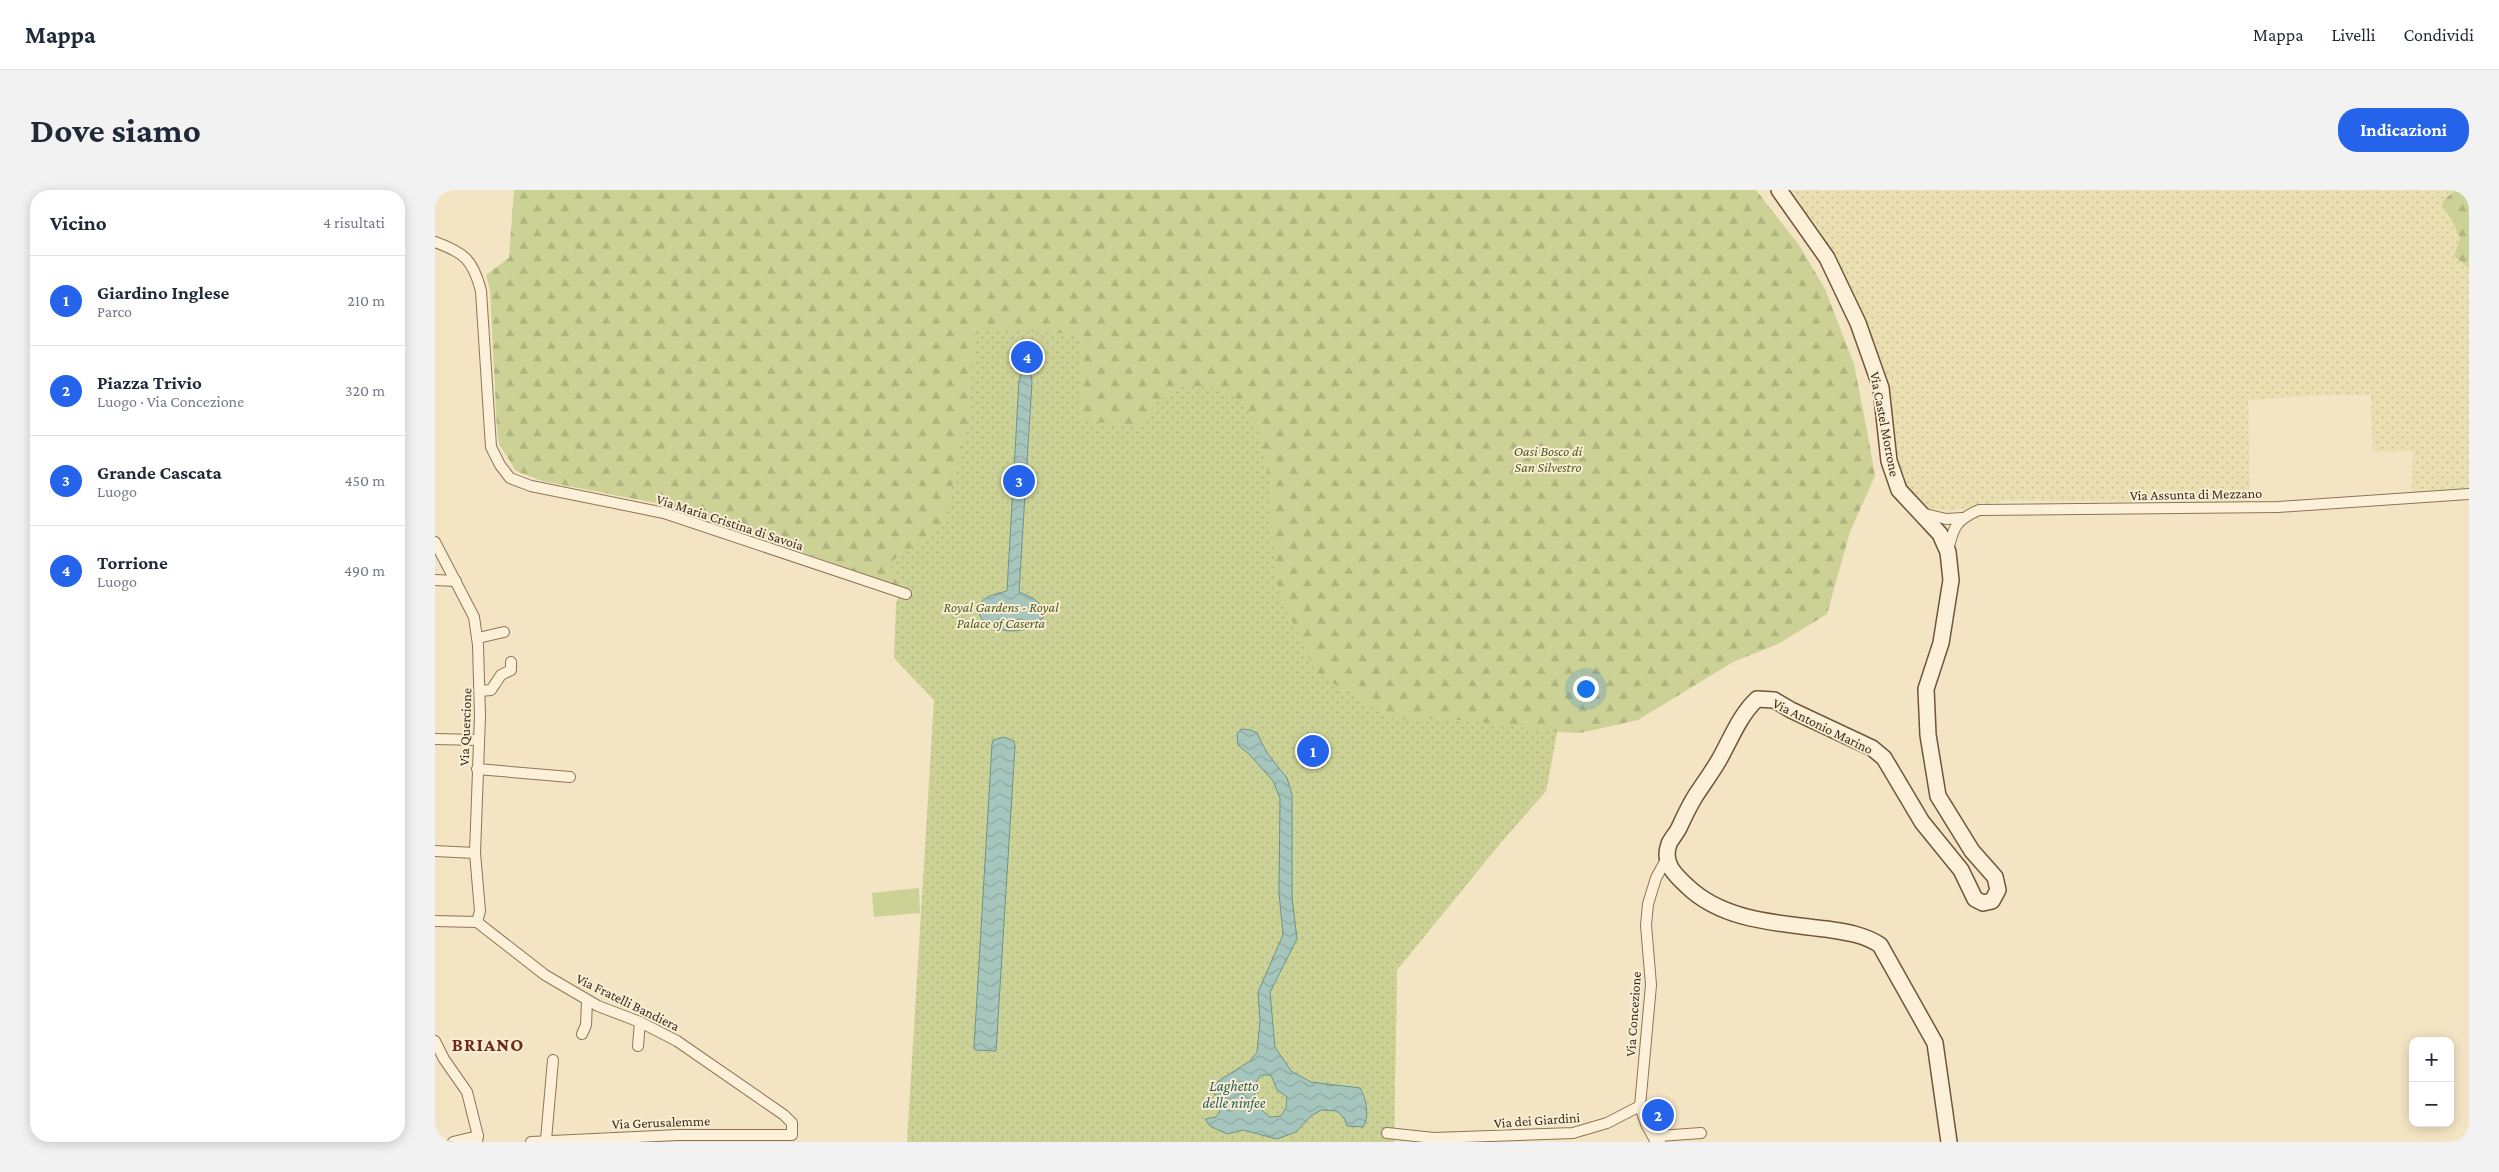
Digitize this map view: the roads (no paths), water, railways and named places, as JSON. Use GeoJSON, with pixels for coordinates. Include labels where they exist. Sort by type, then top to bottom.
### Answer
{"type":"FeatureCollection","features":[{"type":"Feature","properties":{"kind":"street","name":"Via Castel Morrone"},"geometry":{"type":"LineString","coordinates":[[1779,190],[1827,258],[1855,316],[1881,388],[1892,469],[1899,490],[1918,512]]}},
{"type":"Feature","properties":{"kind":"street","name":"Via Maria Cristina di Savoia"},"geometry":{"type":"LineString","coordinates":[[435,242],[464,254],[475,269],[482,301],[491,447],[510,478],[559,493],[664,514],[906,594]]}},
{"type":"Feature","properties":{"kind":"street","name":"Via Assunta di Mezzano"},"geometry":{"type":"LineString","coordinates":[[1962,518],[1979,510],[2278,507],[2469,494]]}},
{"type":"Feature","properties":{"kind":"street"},"geometry":{"type":"LineString","coordinates":[[1918,512],[1946,519],[1962,518]]}},
{"type":"Feature","properties":{"kind":"street","name":"Via Antonio Marino"},"geometry":{"type":"LineString","coordinates":[[1667,858],[1669,844],[1684,815],[1719,759],[1737,724],[1757,699],[1774,700],[1791,710],[1872,748],[1884,758],[1922,822],[1961,870],[1975,899],[1983,903],[1992,901],[1998,890],[1995,877],[1972,851],[1938,796],[1927,734],[1926,688],[1941,643],[1951,580],[1948,552],[1940,534],[1918,512]]}},
{"type":"Feature","properties":{"kind":"street"},"geometry":{"type":"LineString","coordinates":[[1948,552],[1952,532],[1962,518]]}},
{"type":"Feature","properties":{"kind":"street","name":"Via Quercione"},"geometry":{"type":"LineString","coordinates":[[435,542],[473,617],[478,638],[480,691],[475,853],[480,911],[477,922]]}},
{"type":"Feature","properties":{"kind":"street"},"geometry":{"type":"LineString","coordinates":[[435,580],[456,581]]}},
{"type":"Feature","properties":{"kind":"street"},"geometry":{"type":"LineString","coordinates":[[478,638],[504,632]]}},
{"type":"Feature","properties":{"kind":"street"},"geometry":{"type":"LineString","coordinates":[[480,691],[491,690],[501,675],[511,670],[511,662]]}},
{"type":"Feature","properties":{"kind":"street"},"geometry":{"type":"LineString","coordinates":[[435,739],[478,740]]}},
{"type":"Feature","properties":{"kind":"street"},"geometry":{"type":"LineString","coordinates":[[477,769],[570,778]]}},
{"type":"Feature","properties":{"kind":"street"},"geometry":{"type":"LineString","coordinates":[[435,851],[475,853]]}},
{"type":"Feature","properties":{"kind":"street"},"geometry":{"type":"LineString","coordinates":[[1667,858],[1670,870],[1705,902],[1727,911],[1777,923],[1854,933],[1868,937],[1879,945],[1935,1044],[1949,1142]]}},
{"type":"Feature","properties":{"kind":"street","name":"Via Concezione"},"geometry":{"type":"LineString","coordinates":[[1656,1142],[1646,1124],[1640,1106],[1651,985],[1647,918],[1656,878],[1667,858]]}},
{"type":"Feature","properties":{"kind":"street"},"geometry":{"type":"LineString","coordinates":[[435,921],[477,922]]}},
{"type":"Feature","properties":{"kind":"street","name":"Via Fratelli Bandiera"},"geometry":{"type":"LineString","coordinates":[[477,922],[545,975],[587,1001],[640,1022],[677,1040],[784,1115],[792,1123],[792,1135]]}},
{"type":"Feature","properties":{"kind":"street"},"geometry":{"type":"LineString","coordinates":[[582,1034],[586,1025],[587,1001]]}},
{"type":"Feature","properties":{"kind":"street"},"geometry":{"type":"LineString","coordinates":[[638,1046],[640,1022]]}},
{"type":"Feature","properties":{"kind":"street"},"geometry":{"type":"LineString","coordinates":[[435,1041],[444,1059],[467,1092],[477,1140],[453,1142]]}},
{"type":"Feature","properties":{"kind":"street"},"geometry":{"type":"LineString","coordinates":[[546,1140],[553,1060]]}},
{"type":"Feature","properties":{"kind":"street","name":"Via dei Giardini"},"geometry":{"type":"LineString","coordinates":[[1387,1133],[1434,1140],[1573,1134],[1607,1123],[1640,1106]]}},
{"type":"Feature","properties":{"kind":"street"},"geometry":{"type":"LineString","coordinates":[[1660,1142],[1659,1136],[1701,1133]]}},
{"type":"Feature","properties":{"kind":"street","name":"Via Gerusalemme"},"geometry":{"type":"LineString","coordinates":[[531,1142],[723,1134],[792,1135]]}},
{"type":"Feature","properties":{"kind":"water"},"geometry":{"type":"Polygon","coordinates":[[[1020,362],[1033,363],[1030,369],[1032,382],[1019,592],[1036,601],[1043,609],[1043,618],[1036,625],[1011,631],[998,629],[985,622],[980,616],[979,610],[980,604],[986,598],[1007,591],[1019,381],[1023,368],[1020,362]]]}},
{"type":"Feature","properties":{"kind":"water","name":"Laghetto delle ninfee"},"geometry":{"type":"Polygon","coordinates":[[[1241,729],[1257,733],[1267,753],[1287,778],[1292,795],[1292,897],[1297,939],[1270,992],[1275,1047],[1291,1071],[1311,1082],[1360,1088],[1366,1108],[1366,1118],[1363,1127],[1347,1126],[1344,1118],[1337,1111],[1321,1110],[1311,1116],[1296,1132],[1277,1139],[1243,1130],[1227,1134],[1210,1126],[1205,1119],[1216,1117],[1220,1112],[1213,1088],[1217,1082],[1250,1061],[1257,1052],[1260,1021],[1258,992],[1283,935],[1279,893],[1280,798],[1273,781],[1249,754],[1238,745],[1237,734],[1241,729]],[[1261,1075],[1254,1085],[1256,1100],[1259,1107],[1270,1117],[1281,1116],[1286,1108],[1287,1097],[1277,1090],[1271,1075],[1261,1075]]]}},
{"type":"Feature","properties":{"kind":"water"},"geometry":{"type":"Polygon","coordinates":[[[1004,737],[1014,741],[1015,746],[996,1051],[975,1050],[992,744],[993,740],[1004,737]]]}},
{"type":"Feature","properties":{"kind":"place","name":"Torrione"},"geometry":{"type":"Point","coordinates":[1027,357]}},
{"type":"Feature","properties":{"kind":"place","name":"Grande Cascata"},"geometry":{"type":"Point","coordinates":[1019,481]}},
{"type":"Feature","properties":{"kind":"place","name":"Giardino Inglese"},"geometry":{"type":"Point","coordinates":[1313,751]}},
{"type":"Feature","properties":{"kind":"place","name":"Piazza Trivio"},"geometry":{"type":"Point","coordinates":[1658,1115]}},
{"type":"Feature","properties":{"kind":"district","name":"BRIANO"},"geometry":{"type":"Point","coordinates":[488,1044]}},
{"type":"Feature","properties":{"kind":"park label","name":"Oasi Bosco di San Silvestro"},"geometry":{"type":"Point","coordinates":[1548,460]}},
{"type":"Feature","properties":{"kind":"park label","name":"Royal Gardens - Royal Palace of Caserta"},"geometry":{"type":"Point","coordinates":[1001,616]}}]}
